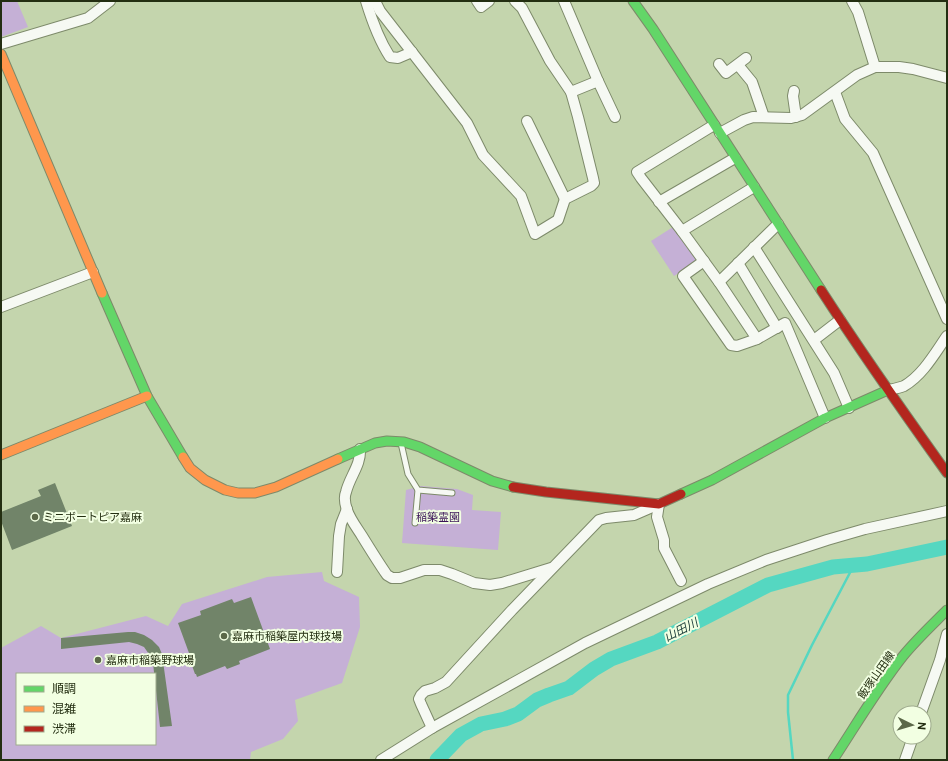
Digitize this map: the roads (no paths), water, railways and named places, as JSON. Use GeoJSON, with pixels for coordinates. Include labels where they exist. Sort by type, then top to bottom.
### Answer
{"type":"FeatureCollection","features":[{"type":"Feature","properties":{"kind":"street"},"geometry":{"type":"LineString","coordinates":[[1,44],[88,18],[110,1]]}},
{"type":"Feature","properties":{"kind":"street"},"geometry":{"type":"LineString","coordinates":[[366,1],[371,19],[382,45],[390,57],[398,58],[412,52]]}},
{"type":"Feature","properties":{"kind":"street"},"geometry":{"type":"LineString","coordinates":[[375,1],[380,11],[467,123],[482,155],[521,196],[535,234],[558,220],[565,199],[527,121]]}},
{"type":"Feature","properties":{"kind":"street"},"geometry":{"type":"LineString","coordinates":[[477,1],[481,7],[489,1]]}},
{"type":"Feature","properties":{"kind":"street"},"geometry":{"type":"LineString","coordinates":[[515,1],[522,8],[550,61],[571,92],[578,117],[594,183],[565,199]]}},
{"type":"Feature","properties":{"kind":"street"},"geometry":{"type":"LineString","coordinates":[[564,1],[615,117]]}},
{"type":"Feature","properties":{"kind":"street"},"geometry":{"type":"LineString","coordinates":[[633,1],[653,29],[840,320],[947,473]]}},
{"type":"Feature","properties":{"kind":"street"},"geometry":{"type":"LineString","coordinates":[[852,1],[858,12],[875,67]]}},
{"type":"Feature","properties":{"kind":"street"},"geometry":{"type":"LineString","coordinates":[[1,54],[147,396],[180,454],[190,468],[205,480],[225,490],[255,493],[276,488],[360,449],[375,443],[387,441],[401,442],[420,447],[492,481],[510,487],[659,504]]}},
{"type":"Feature","properties":{"kind":"street"},"geometry":{"type":"LineString","coordinates":[[718,64],[726,73],[746,58]]}},
{"type":"Feature","properties":{"kind":"street"},"geometry":{"type":"LineString","coordinates":[[738,65],[752,82],[764,118]]}},
{"type":"Feature","properties":{"kind":"street"},"geometry":{"type":"LineString","coordinates":[[757,339],[704,261],[637,172],[717,129],[753,117],[791,118],[802,115],[857,75],[875,67],[899,67],[913,69],[947,78]]}},
{"type":"Feature","properties":{"kind":"street"},"geometry":{"type":"LineString","coordinates":[[571,92],[598,81]]}},
{"type":"Feature","properties":{"kind":"street"},"geometry":{"type":"LineString","coordinates":[[794,91],[793,96],[796,117]]}},
{"type":"Feature","properties":{"kind":"street"},"geometry":{"type":"LineString","coordinates":[[835,92],[845,120],[872,153],[947,318]]}},
{"type":"Feature","properties":{"kind":"street"},"geometry":{"type":"LineString","coordinates":[[659,202],[735,158]]}},
{"type":"Feature","properties":{"kind":"street"},"geometry":{"type":"LineString","coordinates":[[682,231],[754,187]]}},
{"type":"Feature","properties":{"kind":"street"},"geometry":{"type":"LineString","coordinates":[[718,282],[778,224]]}},
{"type":"Feature","properties":{"kind":"street"},"geometry":{"type":"LineString","coordinates":[[754,247],[834,373],[849,408]]}},
{"type":"Feature","properties":{"kind":"street"},"geometry":{"type":"LineString","coordinates":[[704,261],[683,276],[731,345],[737,346],[757,339],[798,315]]}},
{"type":"Feature","properties":{"kind":"street"},"geometry":{"type":"LineString","coordinates":[[738,263],[781,326],[825,418]]}},
{"type":"Feature","properties":{"kind":"street"},"geometry":{"type":"LineString","coordinates":[[1,307],[94,272]]}},
{"type":"Feature","properties":{"kind":"street"},"geometry":{"type":"LineString","coordinates":[[814,340],[840,320]]}},
{"type":"Feature","properties":{"kind":"street"},"geometry":{"type":"LineString","coordinates":[[432,728],[419,699],[421,695],[446,682],[552,568],[599,520],[634,515],[712,480],[825,418],[888,390],[902,387],[915,378],[947,336]]}},
{"type":"Feature","properties":{"kind":"street"},"geometry":{"type":"LineString","coordinates":[[1,455],[147,396]]}},
{"type":"Feature","properties":{"kind":"street"},"geometry":{"type":"LineString","coordinates":[[360,449],[361,456],[345,493],[346,509],[352,521],[387,575],[392,578],[400,578],[424,570],[440,570],[474,583],[490,585],[502,583],[552,568]]}},
{"type":"Feature","properties":{"kind":"street"},"geometry":{"type":"LineString","coordinates":[[659,504],[657,517],[664,540],[664,548],[681,581]]}},
{"type":"Feature","properties":{"kind":"street"},"geometry":{"type":"LineString","coordinates":[[337,572],[339,536],[346,509]]}},
{"type":"Feature","properties":{"kind":"street"},"geometry":{"type":"LineString","coordinates":[[381,760],[432,728],[585,643],[708,584],[766,560],[827,540],[866,529],[947,510]]}},
{"type":"Feature","properties":{"kind":"street","name":"飯塚山田線"},"geometry":{"type":"LineString","coordinates":[[833,760],[903,656],[929,627],[947,610]]}},
{"type":"Feature","properties":{"kind":"street"},"geometry":{"type":"LineString","coordinates":[[924,705],[940,660],[947,634]]}},
{"type":"Feature","properties":{"kind":"street"},"geometry":{"type":"LineString","coordinates":[[905,760],[910,745]]}},
{"type":"Feature","properties":{"kind":"lane"},"geometry":{"type":"LineString","coordinates":[[401,442],[408,474],[418,490],[416,523]]}},
{"type":"Feature","properties":{"kind":"lane"},"geometry":{"type":"LineString","coordinates":[[418,490],[452,492]]}},
{"type":"Feature","properties":{"kind":"waterway","name":"山田川"},"geometry":{"type":"LineString","coordinates":[[437,760],[461,735],[481,724],[505,719],[518,714],[537,700],[569,688],[594,669],[611,659],[657,642],[768,585],[833,567],[867,564],[947,547]]}},
{"type":"Feature","properties":{"kind":"waterway"},"geometry":{"type":"LineString","coordinates":[[793,760],[788,712],[788,695],[812,645],[854,565]]}},
{"type":"Feature","properties":{"kind":"place","name":"ミニボートピア嘉麻"},"geometry":{"type":"Point","coordinates":[35,517]}},
{"type":"Feature","properties":{"kind":"place","name":"嘉麻市稲築屋内球技場"},"geometry":{"type":"Point","coordinates":[224,636]}},
{"type":"Feature","properties":{"kind":"place","name":"嘉麻市稲築野球場"},"geometry":{"type":"Point","coordinates":[98,660]}},
{"type":"Feature","properties":{"kind":"park label","name":"稲築霊園"},"geometry":{"type":"Point","coordinates":[438,517]}}]}
